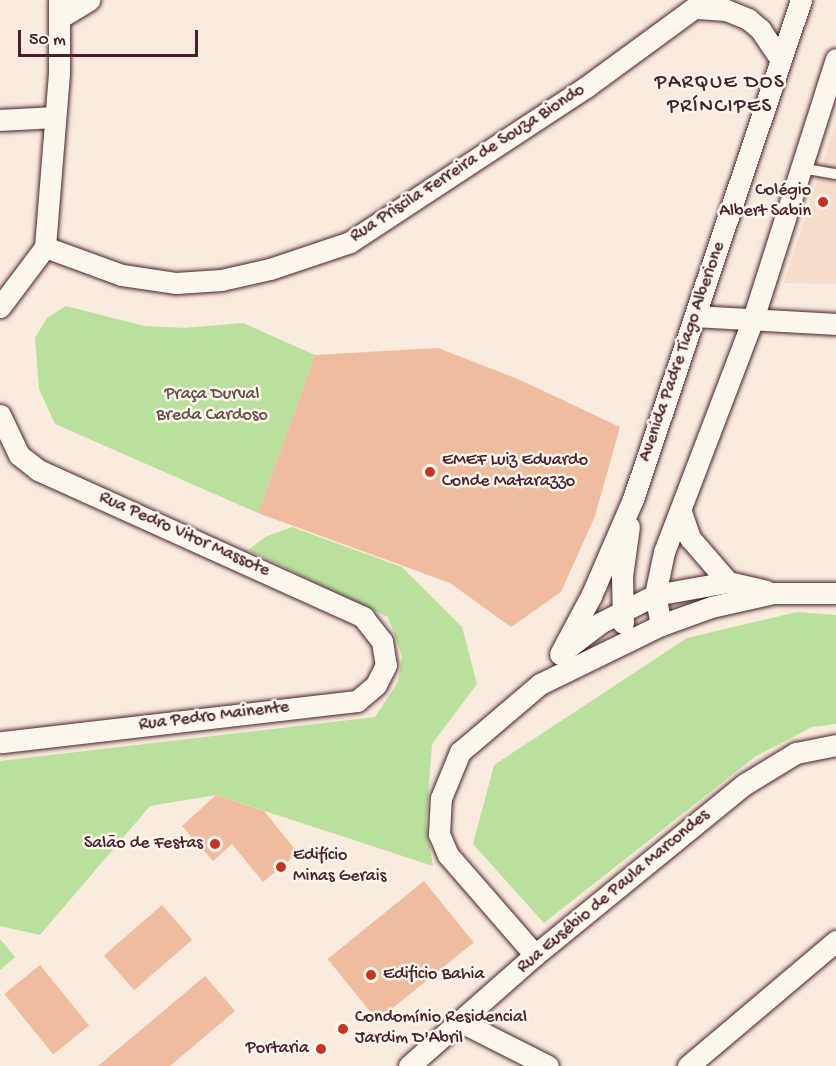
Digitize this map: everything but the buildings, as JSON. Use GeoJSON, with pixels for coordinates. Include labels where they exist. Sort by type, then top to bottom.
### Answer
{"type":"FeatureCollection","features":[{"type":"Feature","properties":{"kind":"street"},"geometry":{"type":"LineString","coordinates":[[0,307],[45,247],[60,9],[89,0]]}},
{"type":"Feature","properties":{"kind":"street","name":"Avenida Padre Tiago Alberione"},"geometry":{"type":"LineString","coordinates":[[540,684],[560,654],[591,596],[633,499],[801,0]]}},
{"type":"Feature","properties":{"kind":"street","name":"Rua Priscila Ferreira de Souza Biondo"},"geometry":{"type":"LineString","coordinates":[[45,247],[122,275],[176,283],[221,280],[270,269],[350,242],[586,87],[701,4],[726,10],[748,19],[760,29],[781,60]]}},
{"type":"Feature","properties":{"kind":"street"},"geometry":{"type":"LineString","coordinates":[[661,625],[655,595],[664,552],[752,322],[836,59]]}},
{"type":"Feature","properties":{"kind":"street"},"geometry":{"type":"LineString","coordinates":[[0,120],[54,117]]}},
{"type":"Feature","properties":{"kind":"street"},"geometry":{"type":"LineString","coordinates":[[695,316],[752,322],[836,324]]}},
{"type":"Feature","properties":{"kind":"street","name":"Rua Pedro Vitor Massote"},"geometry":{"type":"LineString","coordinates":[[0,415],[19,455],[39,470],[363,617],[382,641]]}},
{"type":"Feature","properties":{"kind":"street","name":"Avenida Padre Tiago Alberione"},"geometry":{"type":"LineString","coordinates":[[626,640],[620,611],[633,499]]}},
{"type":"Feature","properties":{"kind":"street"},"geometry":{"type":"LineString","coordinates":[[681,512],[690,538],[729,582]]}},
{"type":"Feature","properties":{"kind":"street"},"geometry":{"type":"LineString","coordinates":[[560,654],[620,611],[655,595],[729,582],[773,593]]}},
{"type":"Feature","properties":{"kind":"street"},"geometry":{"type":"LineString","coordinates":[[535,955],[448,855],[439,834],[438,815],[452,764],[460,752],[540,684],[626,640],[661,625],[711,607],[773,593],[836,593]]}},
{"type":"Feature","properties":{"kind":"street","name":"Rua Pedro Mainente"},"geometry":{"type":"LineString","coordinates":[[0,742],[357,700],[376,685],[386,665],[382,641]]}},
{"type":"Feature","properties":{"kind":"street","name":"Rua Eusébio de Paula Marcondes"},"geometry":{"type":"LineString","coordinates":[[409,1066],[463,1023],[535,955],[745,784],[796,753],[836,745]]}},
{"type":"Feature","properties":{"kind":"street"},"geometry":{"type":"LineString","coordinates":[[688,1066],[836,940]]}},
{"type":"Feature","properties":{"kind":"street"},"geometry":{"type":"LineString","coordinates":[[463,1023],[548,1066]]}},
{"type":"Feature","properties":{"kind":"lane"},"geometry":{"type":"LineString","coordinates":[[801,168],[836,174]]}},
{"type":"Feature","properties":{"kind":"shaded area","name":"Colégio Albert Sabin"},"geometry":{"type":"Polygon","coordinates":[[[836,122],[836,284],[784,283],[836,122]]]}},
{"type":"Feature","properties":{"kind":"green space","name":"Praça Durval Breda Cardoso"},"geometry":{"type":"Polygon","coordinates":[[[66,306],[145,326],[184,328],[243,323],[315,355],[258,513],[55,424],[39,389],[35,338],[47,318],[66,306]]]}},
{"type":"Feature","properties":{"kind":"green space"},"geometry":{"type":"Polygon","coordinates":[[[292,527],[402,567],[462,627],[477,684],[432,744],[426,824],[433,866],[216,795],[150,806],[40,935],[0,926],[0,761],[375,717],[398,682],[402,656],[388,617],[248,550],[265,537],[292,527]]]}},
{"type":"Feature","properties":{"kind":"green space"},"geometry":{"type":"Polygon","coordinates":[[[797,612],[836,615],[836,724],[812,727],[756,756],[544,923],[473,844],[494,765],[687,638],[797,612]]]}},
{"type":"Feature","properties":{"kind":"green space"},"geometry":{"type":"Polygon","coordinates":[[[0,939],[15,957],[0,970],[0,939]]]}},
{"type":"Feature","properties":{"kind":"place","name":"Colégio Albert Sabin"},"geometry":{"type":"Point","coordinates":[823,202]}},
{"type":"Feature","properties":{"kind":"place","name":"EMEF Luiz Eduardo Conde Matarazzo"},"geometry":{"type":"Point","coordinates":[430,472]}},
{"type":"Feature","properties":{"kind":"place","name":"Salão de Festas"},"geometry":{"type":"Point","coordinates":[215,844]}},
{"type":"Feature","properties":{"kind":"place","name":"Edifício Minas Gerais"},"geometry":{"type":"Point","coordinates":[281,867]}},
{"type":"Feature","properties":{"kind":"place","name":"Edificio Bahia"},"geometry":{"type":"Point","coordinates":[371,975]}},
{"type":"Feature","properties":{"kind":"place","name":"Condomínio Residencial Jardim D'Abril"},"geometry":{"type":"Point","coordinates":[343,1029]}},
{"type":"Feature","properties":{"kind":"place","name":"Portaria"},"geometry":{"type":"Point","coordinates":[321,1049]}},
{"type":"Feature","properties":{"kind":"district","name":"PARQUE DOS PRÍNCIPES"},"geometry":{"type":"Point","coordinates":[720,96]}}]}
